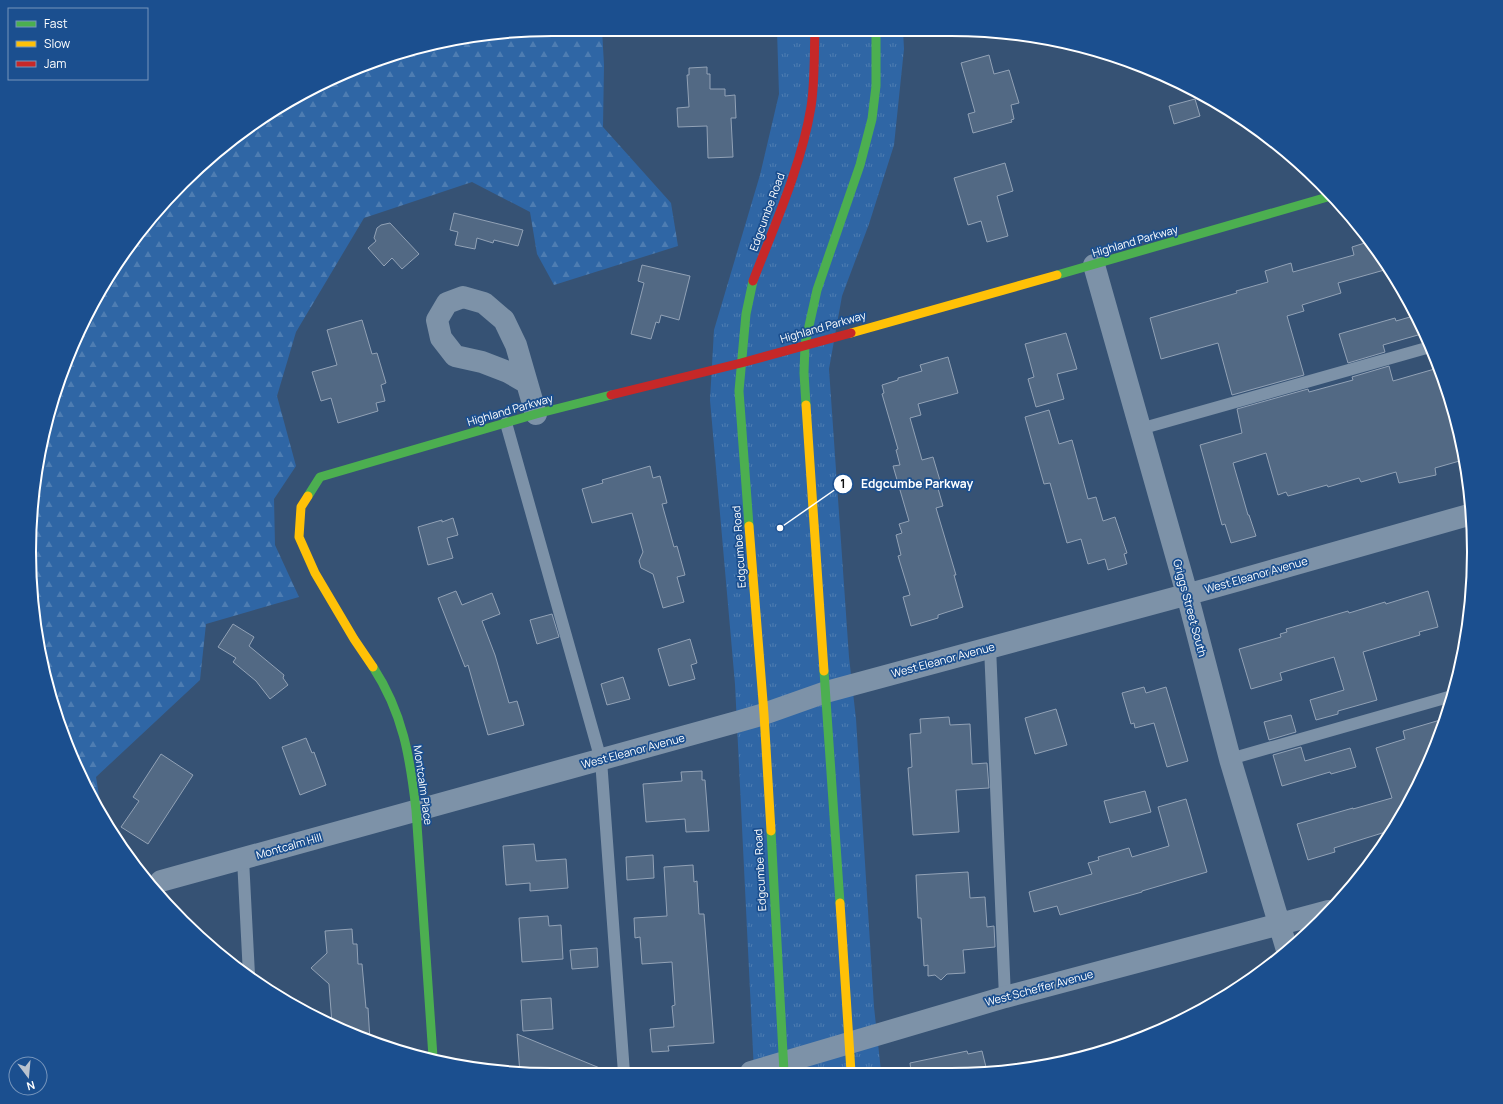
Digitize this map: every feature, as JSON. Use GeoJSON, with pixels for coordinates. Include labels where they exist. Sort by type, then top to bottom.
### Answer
{"type":"FeatureCollection","features":[{"type":"Feature","properties":{"kind":"street","name":"Edgcumbe Road"},"geometry":{"type":"LineString","coordinates":[[784,1067],[764,714],[739,391],[746,314],[751,288],[795,169],[804,140],[811,104],[815,36]]}},
{"type":"Feature","properties":{"kind":"street"},"geometry":{"type":"LineString","coordinates":[[851,1068],[804,373],[805,344],[817,290],[860,165],[872,119],[876,86],[876,36]]}},
{"type":"Feature","properties":{"kind":"street","name":"Highland Parkway"},"geometry":{"type":"LineString","coordinates":[[320,477],[536,414],[741,363],[1094,265],[1326,198]]}},
{"type":"Feature","properties":{"kind":"street","name":"Griggs Street South"},"geometry":{"type":"LineString","coordinates":[[1094,265],[1187,594],[1230,759],[1285,944]]}},
{"type":"Feature","properties":{"kind":"street"},"geometry":{"type":"LineString","coordinates":[[527,383],[536,414]]}},
{"type":"Feature","properties":{"kind":"street","name":"Montcalm Place"},"geometry":{"type":"LineString","coordinates":[[320,477],[301,507],[299,537],[315,573],[354,639],[377,674],[396,711],[406,742],[416,810],[433,1054]]}},
{"type":"Feature","properties":{"kind":"street","name":"West Eleanor Avenue"},"geometry":{"type":"LineString","coordinates":[[416,810],[764,714],[826,692],[1187,594],[1466,516]]}},
{"type":"Feature","properties":{"kind":"street","name":"Montcalm Hill"},"geometry":{"type":"LineString","coordinates":[[161,881],[416,810]]}},
{"type":"Feature","properties":{"kind":"street","name":"West Scheffer Avenue"},"geometry":{"type":"LineString","coordinates":[[784,1067],[848,1044],[1005,997],[1319,914]]}},
{"type":"Feature","properties":{"kind":"lane"},"geometry":{"type":"LineString","coordinates":[[1140,428],[1425,348]]}},
{"type":"Feature","properties":{"kind":"lane"},"geometry":{"type":"LineString","coordinates":[[506,423],[601,760],[624,1068]]}},
{"type":"Feature","properties":{"kind":"lane"},"geometry":{"type":"LineString","coordinates":[[990,647],[1005,997]]}},
{"type":"Feature","properties":{"kind":"lane"},"geometry":{"type":"LineString","coordinates":[[1230,759],[1446,698]]}},
{"type":"Feature","properties":{"kind":"lane"},"geometry":{"type":"LineString","coordinates":[[243,859],[249,969]]}},
{"type":"Feature","properties":{"kind":"green space"},"geometry":{"type":"Polygon","coordinates":[[[602,36],[604,65],[603,127],[671,203],[678,246],[554,285],[537,254],[530,212],[472,182],[364,218],[296,332],[277,396],[296,466],[274,499],[275,545],[299,597],[206,624],[200,680],[96,777],[100,800],[75,749],[63,718],[46,653],[40,619],[37,586],[37,518],[40,485],[46,451],[63,386],[89,324],[123,265],[164,212],[187,187],[212,164],[265,123],[324,89],[386,63],[451,46],[485,40],[518,37],[602,36]]]}},
{"type":"Feature","properties":{"kind":"green space"},"geometry":{"type":"Polygon","coordinates":[[[777,36],[903,36],[904,49],[894,145],[869,224],[842,296],[829,369],[849,657],[856,719],[874,1007],[881,1068],[754,1068],[735,684],[710,400],[714,330],[760,175],[779,94],[777,36]]]}},
{"type":"Feature","properties":{"kind":"building"},"geometry":{"type":"Polygon","coordinates":[[[989,55],[994,74],[1009,70],[1019,103],[1011,105],[1014,119],[1011,120],[1012,122],[973,133],[968,114],[975,112],[961,63],[989,55]]]}},
{"type":"Feature","properties":{"kind":"building"},"geometry":{"type":"Polygon","coordinates":[[[707,67],[707,74],[710,74],[710,89],[725,89],[725,96],[735,95],[736,118],[731,118],[733,157],[708,158],[707,126],[678,127],[677,108],[689,107],[687,75],[689,75],[689,68],[707,67]]]}},
{"type":"Feature","properties":{"kind":"building"},"geometry":{"type":"Polygon","coordinates":[[[1195,99],[1200,116],[1174,124],[1169,106],[1195,99]]]}},
{"type":"Feature","properties":{"kind":"building"},"geometry":{"type":"Polygon","coordinates":[[[1005,163],[1013,191],[997,196],[1008,236],[987,242],[981,221],[968,225],[954,178],[1005,163]]]}},
{"type":"Feature","properties":{"kind":"building"},"geometry":{"type":"Polygon","coordinates":[[[454,213],[523,230],[518,246],[494,240],[493,243],[477,238],[475,249],[455,245],[458,232],[450,230],[454,213]]]}},
{"type":"Feature","properties":{"kind":"building"},"geometry":{"type":"Polygon","coordinates":[[[390,223],[419,254],[402,269],[392,258],[384,266],[368,248],[376,241],[374,238],[377,228],[381,225],[390,223]]]}},
{"type":"Feature","properties":{"kind":"building"},"geometry":{"type":"Polygon","coordinates":[[[1364,243],[1383,270],[1338,283],[1341,293],[1302,305],[1304,311],[1287,316],[1304,375],[1232,395],[1218,343],[1161,359],[1150,318],[1237,293],[1236,291],[1268,282],[1265,271],[1291,263],[1293,272],[1354,255],[1352,247],[1364,243]]]}},
{"type":"Feature","properties":{"kind":"building"},"geometry":{"type":"Polygon","coordinates":[[[642,265],[690,276],[679,320],[661,315],[659,323],[656,322],[651,339],[631,334],[644,283],[638,281],[642,265]]]}},
{"type":"Feature","properties":{"kind":"building"},"geometry":{"type":"Polygon","coordinates":[[[1410,317],[1419,335],[1383,345],[1385,352],[1348,363],[1339,334],[1395,318],[1396,321],[1410,317]]]}},
{"type":"Feature","properties":{"kind":"building"},"geometry":{"type":"Polygon","coordinates":[[[362,320],[372,354],[377,353],[386,383],[381,385],[385,401],[376,403],[378,411],[338,423],[331,398],[321,401],[312,372],[337,365],[327,330],[362,320]]]}},
{"type":"Feature","properties":{"kind":"building"},"geometry":{"type":"Polygon","coordinates":[[[1066,333],[1077,369],[1057,374],[1064,399],[1036,407],[1028,379],[1034,377],[1025,344],[1066,333]]]}},
{"type":"Feature","properties":{"kind":"building"},"geometry":{"type":"Polygon","coordinates":[[[948,357],[958,393],[918,404],[921,415],[910,418],[922,460],[933,457],[941,484],[937,485],[943,506],[936,508],[956,575],[954,575],[963,607],[938,615],[938,618],[911,626],[903,597],[910,595],[898,556],[901,555],[896,535],[902,533],[899,524],[909,521],[893,466],[900,465],[896,450],[898,449],[882,394],[884,393],[882,385],[898,380],[898,378],[922,371],[920,365],[948,357]]]}},
{"type":"Feature","properties":{"kind":"building"},"geometry":{"type":"Polygon","coordinates":[[[1389,366],[1393,381],[1434,369],[1449,418],[1459,461],[1435,468],[1436,475],[1399,483],[1396,472],[1361,482],[1359,478],[1328,487],[1327,485],[1288,496],[1286,492],[1278,495],[1266,453],[1233,463],[1248,515],[1256,536],[1231,543],[1225,524],[1222,525],[1200,445],[1242,433],[1237,409],[1308,389],[1309,392],[1353,380],[1352,377],[1389,366]]]}},
{"type":"Feature","properties":{"kind":"building"},"geometry":{"type":"Polygon","coordinates":[[[1049,410],[1059,444],[1072,440],[1088,499],[1096,497],[1103,521],[1115,517],[1127,553],[1124,554],[1127,564],[1108,570],[1105,559],[1088,564],[1081,539],[1067,543],[1050,483],[1044,484],[1025,417],[1049,410]]]}},
{"type":"Feature","properties":{"kind":"building"},"geometry":{"type":"Polygon","coordinates":[[[650,466],[653,478],[660,476],[667,503],[662,504],[674,547],[677,546],[685,575],[677,577],[684,602],[663,608],[653,574],[641,568],[639,561],[643,552],[632,513],[592,523],[582,489],[603,483],[602,480],[650,466]]]}},
{"type":"Feature","properties":{"kind":"building"},"geometry":{"type":"Polygon","coordinates":[[[453,518],[458,535],[447,538],[453,558],[428,565],[418,527],[453,518]]]}},
{"type":"Feature","properties":{"kind":"building"},"geometry":{"type":"Polygon","coordinates":[[[456,591],[462,605],[492,593],[500,614],[482,621],[495,655],[509,703],[517,701],[524,725],[488,735],[468,665],[465,667],[438,598],[456,591]]]}},
{"type":"Feature","properties":{"kind":"building"},"geometry":{"type":"Polygon","coordinates":[[[1428,591],[1438,627],[1419,632],[1420,635],[1363,652],[1377,700],[1338,711],[1338,714],[1316,720],[1310,700],[1344,690],[1334,657],[1280,673],[1282,680],[1251,689],[1239,649],[1281,637],[1280,634],[1287,632],[1286,629],[1348,611],[1349,613],[1385,602],[1386,604],[1428,591]]]}},
{"type":"Feature","properties":{"kind":"building"},"geometry":{"type":"Polygon","coordinates":[[[552,614],[559,637],[537,644],[530,620],[552,614]]]}},
{"type":"Feature","properties":{"kind":"building"},"geometry":{"type":"Polygon","coordinates":[[[233,624],[254,637],[249,646],[284,675],[283,678],[288,685],[270,699],[256,681],[233,662],[236,658],[218,647],[233,624]]]}},
{"type":"Feature","properties":{"kind":"building"},"geometry":{"type":"Polygon","coordinates":[[[690,639],[697,663],[691,665],[695,679],[669,686],[658,649],[690,639]]]}},
{"type":"Feature","properties":{"kind":"building"},"geometry":{"type":"Polygon","coordinates":[[[623,677],[630,699],[607,705],[601,684],[623,677]]]}},
{"type":"Feature","properties":{"kind":"building"},"geometry":{"type":"Polygon","coordinates":[[[1144,687],[1146,693],[1166,687],[1188,761],[1167,767],[1154,723],[1135,728],[1134,723],[1131,724],[1122,693],[1144,687]]]}},
{"type":"Feature","properties":{"kind":"building"},"geometry":{"type":"Polygon","coordinates":[[[1056,709],[1067,745],[1035,754],[1025,718],[1056,709]]]}},
{"type":"Feature","properties":{"kind":"building"},"geometry":{"type":"Polygon","coordinates":[[[1291,715],[1296,732],[1269,740],[1264,722],[1291,715]]]}},
{"type":"Feature","properties":{"kind":"building"},"geometry":{"type":"Polygon","coordinates":[[[949,717],[950,725],[970,724],[972,764],[987,763],[989,788],[956,790],[959,832],[913,835],[908,768],[912,767],[910,734],[921,733],[920,719],[949,717]]]}},
{"type":"Feature","properties":{"kind":"building"},"geometry":{"type":"Polygon","coordinates":[[[1439,720],[1414,780],[1384,832],[1334,848],[1335,852],[1308,860],[1297,824],[1392,798],[1376,748],[1405,739],[1403,731],[1439,720]]]}},
{"type":"Feature","properties":{"kind":"building"},"geometry":{"type":"Polygon","coordinates":[[[306,738],[312,753],[314,752],[326,785],[300,795],[282,747],[306,738]]]}},
{"type":"Feature","properties":{"kind":"building"},"geometry":{"type":"Polygon","coordinates":[[[1301,747],[1305,761],[1350,748],[1356,767],[1331,774],[1330,772],[1282,786],[1273,755],[1301,747]]]}},
{"type":"Feature","properties":{"kind":"building"},"geometry":{"type":"Polygon","coordinates":[[[161,754],[193,775],[148,844],[121,827],[139,801],[133,797],[161,754]]]}},
{"type":"Feature","properties":{"kind":"building"},"geometry":{"type":"Polygon","coordinates":[[[702,771],[702,780],[705,780],[709,831],[686,832],[685,819],[646,822],[643,784],[682,781],[681,772],[702,771]]]}},
{"type":"Feature","properties":{"kind":"building"},"geometry":{"type":"Polygon","coordinates":[[[1145,791],[1151,812],[1110,823],[1104,801],[1145,791]]]}},
{"type":"Feature","properties":{"kind":"building"},"geometry":{"type":"Polygon","coordinates":[[[1186,799],[1207,872],[1060,915],[1057,906],[1034,912],[1029,892],[1092,874],[1088,863],[1099,860],[1098,857],[1129,848],[1132,857],[1169,846],[1158,807],[1186,799]]]}},
{"type":"Feature","properties":{"kind":"building"},"geometry":{"type":"Polygon","coordinates":[[[534,844],[536,861],[566,859],[568,888],[530,891],[530,883],[506,885],[503,846],[534,844]]]}},
{"type":"Feature","properties":{"kind":"building"},"geometry":{"type":"Polygon","coordinates":[[[653,855],[654,878],[627,880],[626,857],[653,855]]]}},
{"type":"Feature","properties":{"kind":"building"},"geometry":{"type":"Polygon","coordinates":[[[693,865],[694,882],[697,881],[699,914],[704,914],[714,1043],[668,1046],[669,1051],[652,1052],[650,1029],[674,1027],[672,1006],[675,1005],[672,962],[642,964],[640,937],[635,938],[634,918],[667,916],[664,867],[693,865]]]}},
{"type":"Feature","properties":{"kind":"building"},"geometry":{"type":"Polygon","coordinates":[[[968,872],[970,898],[985,897],[987,927],[994,926],[995,947],[963,950],[965,973],[947,974],[941,980],[935,975],[928,976],[928,965],[924,966],[921,918],[918,918],[916,875],[968,872]]]}},
{"type":"Feature","properties":{"kind":"building"},"geometry":{"type":"Polygon","coordinates":[[[548,916],[549,926],[561,925],[563,959],[522,962],[519,918],[548,916]]]}},
{"type":"Feature","properties":{"kind":"building"},"geometry":{"type":"Polygon","coordinates":[[[352,929],[353,944],[357,944],[358,964],[362,964],[366,1008],[368,1008],[370,1035],[332,1018],[329,984],[311,968],[327,953],[325,931],[352,929]]]}},
{"type":"Feature","properties":{"kind":"building"},"geometry":{"type":"Polygon","coordinates":[[[597,948],[598,967],[572,969],[570,950],[597,948]]]}},
{"type":"Feature","properties":{"kind":"building"},"geometry":{"type":"Polygon","coordinates":[[[551,998],[553,1029],[523,1031],[521,1000],[551,998]]]}},
{"type":"Feature","properties":{"kind":"building"},"geometry":{"type":"Polygon","coordinates":[[[517,1034],[600,1068],[552,1068],[519,1067],[517,1034]]]}},
{"type":"Feature","properties":{"kind":"building"},"geometry":{"type":"Polygon","coordinates":[[[967,1051],[968,1054],[982,1051],[986,1067],[911,1068],[910,1063],[967,1051]]]}},
{"type":"Feature","properties":{"kind":"traffic: fast"},"geometry":{"type":"LineString","coordinates":[[806,405],[804,373],[805,344],[817,290],[860,165],[872,119],[876,86],[876,36]]}},
{"type":"Feature","properties":{"kind":"traffic: fast"},"geometry":{"type":"LineString","coordinates":[[1057,275],[1326,198]]}},
{"type":"Feature","properties":{"kind":"traffic: fast"},"geometry":{"type":"LineString","coordinates":[[749,526],[739,391],[746,314],[753,281]]}},
{"type":"Feature","properties":{"kind":"traffic: fast"},"geometry":{"type":"LineString","coordinates":[[308,496],[320,477],[536,414],[611,395]]}},
{"type":"Feature","properties":{"kind":"traffic: fast"},"geometry":{"type":"LineString","coordinates":[[373,667],[392,701],[404,736],[411,772],[416,810],[433,1054]]}},
{"type":"Feature","properties":{"kind":"traffic: fast"},"geometry":{"type":"LineString","coordinates":[[824,671],[840,903]]}},
{"type":"Feature","properties":{"kind":"traffic: fast"},"geometry":{"type":"LineString","coordinates":[[771,831],[784,1068]]}},
{"type":"Feature","properties":{"kind":"traffic: slow"},"geometry":{"type":"LineString","coordinates":[[851,333],[1057,275]]}},
{"type":"Feature","properties":{"kind":"traffic: slow"},"geometry":{"type":"LineString","coordinates":[[806,405],[824,671]]}},
{"type":"Feature","properties":{"kind":"traffic: slow"},"geometry":{"type":"LineString","coordinates":[[308,496],[301,507],[299,537],[315,573],[354,639],[373,667]]}},
{"type":"Feature","properties":{"kind":"traffic: slow"},"geometry":{"type":"LineString","coordinates":[[749,526],[764,714],[771,831]]}},
{"type":"Feature","properties":{"kind":"traffic: slow"},"geometry":{"type":"LineString","coordinates":[[840,903],[851,1068]]}},
{"type":"Feature","properties":{"kind":"traffic: jam"},"geometry":{"type":"LineString","coordinates":[[753,281],[794,173],[807,129],[813,88],[815,36]]}},
{"type":"Feature","properties":{"kind":"traffic: jam"},"geometry":{"type":"LineString","coordinates":[[611,395],[741,363],[851,333]]}},
{"type":"Feature","properties":{"kind":"place","name":"Edgcumbe Parkway"},"geometry":{"type":"Point","coordinates":[780,528]}}]}
